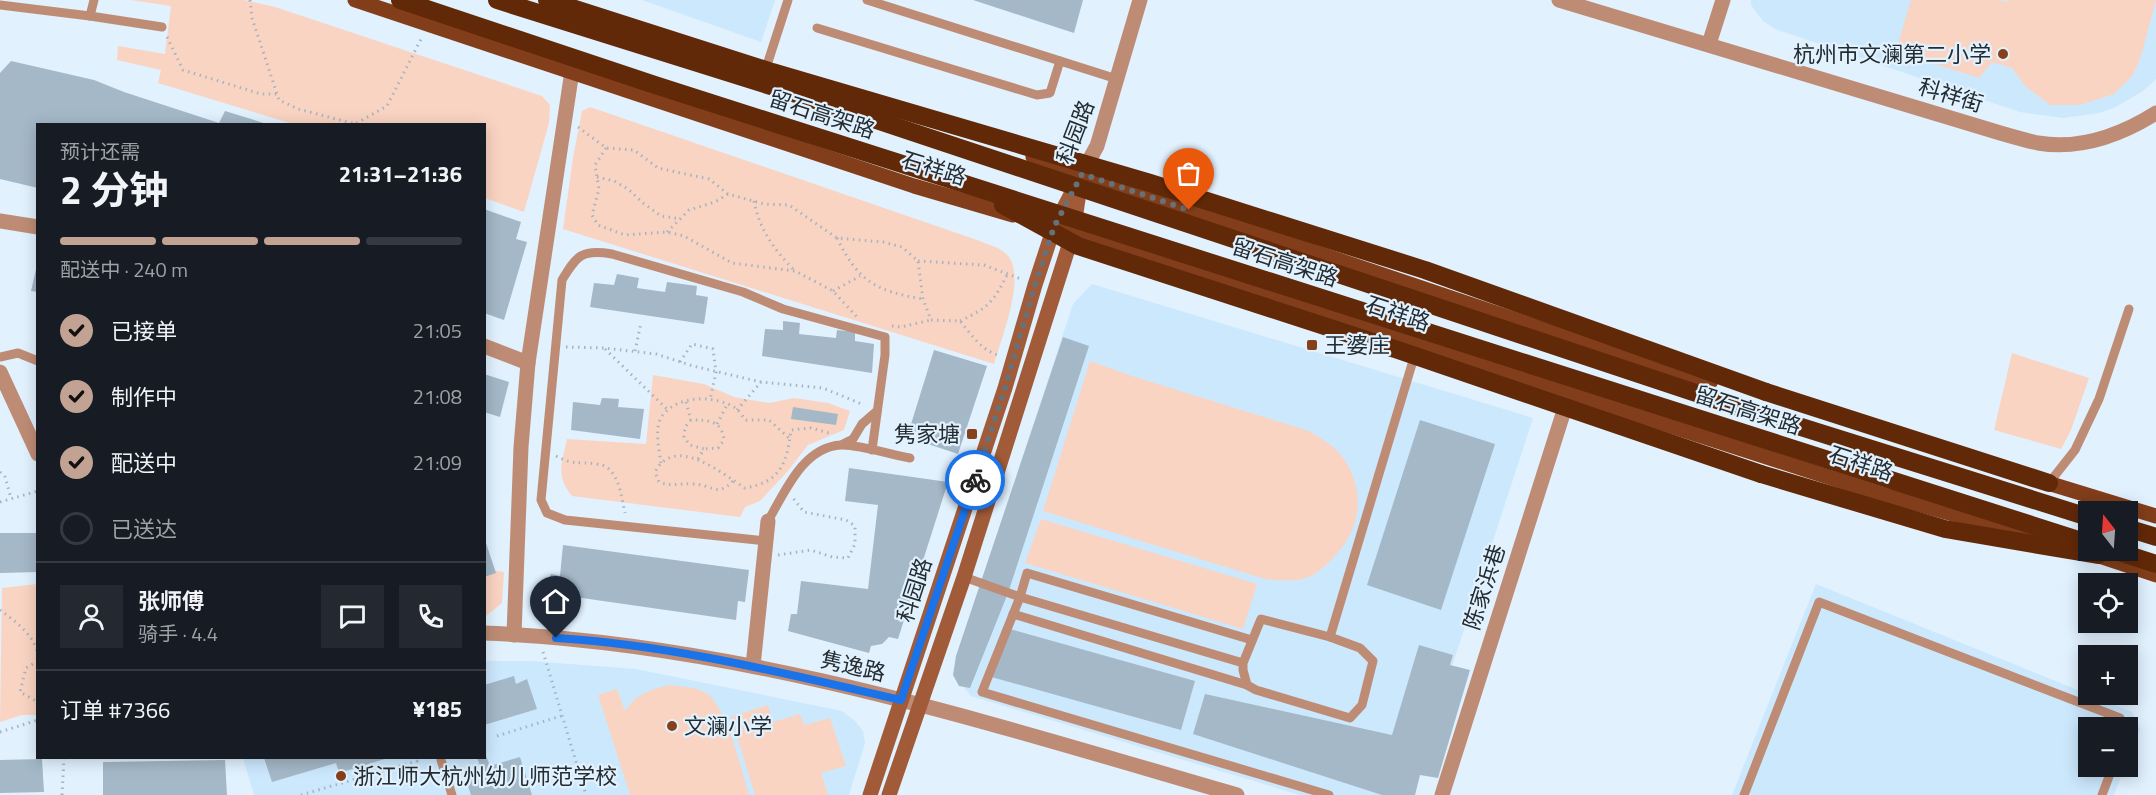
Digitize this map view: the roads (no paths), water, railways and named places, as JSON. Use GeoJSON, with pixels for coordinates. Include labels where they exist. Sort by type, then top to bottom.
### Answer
{"type":"FeatureCollection","features":[{"type":"Feature","properties":{"kind":"highway","name":"留石高架路"},"geometry":{"type":"LineString","coordinates":[[400,0],[644,82],[2078,542]]}},
{"type":"Feature","properties":{"kind":"highway","name":"留石高架路"},"geometry":{"type":"LineString","coordinates":[[497,0],[831,105],[1747,410],[2078,514]]}},
{"type":"Feature","properties":{"kind":"highway"},"geometry":{"type":"LineString","coordinates":[[547,0],[772,72],[1150,183],[1425,270],[1766,392],[2049,483]]}},
{"type":"Feature","properties":{"kind":"highway"},"geometry":{"type":"LineString","coordinates":[[967,185],[1078,246],[1398,350],[1761,474],[1945,530],[2078,546]]}},
{"type":"Feature","properties":{"kind":"highway"},"geometry":{"type":"LineString","coordinates":[[2138,531],[2156,537]]}},
{"type":"Feature","properties":{"kind":"highway","name":"留石高架路"},"geometry":{"type":"LineString","coordinates":[[2138,559],[2156,564]]}},
{"type":"Feature","properties":{"kind":"main road","name":"石祥路"},"geometry":{"type":"LineString","coordinates":[[355,0],[914,186],[1054,227],[1419,343],[1878,493],[2078,543]]}},
{"type":"Feature","properties":{"kind":"main road","name":"石祥路"},"geometry":{"type":"LineString","coordinates":[[567,0],[831,85],[1082,174],[1555,333],[2156,516]]}},
{"type":"Feature","properties":{"kind":"main road","name":"石祥路"},"geometry":{"type":"LineString","coordinates":[[2126,561],[2156,575]]}},
{"type":"Feature","properties":{"kind":"street","name":"科园路"},"geometry":{"type":"LineString","coordinates":[[870,795],[1005,388],[1054,227],[1097,146],[1140,0]]}},
{"type":"Feature","properties":{"kind":"street","name":"科祥街"},"geometry":{"type":"LineString","coordinates":[[1559,0],[2040,143],[2074,143],[2113,136],[2156,113]]}},
{"type":"Feature","properties":{"kind":"street"},"geometry":{"type":"LineString","coordinates":[[1709,44],[1723,0]]}},
{"type":"Feature","properties":{"kind":"street"},"geometry":{"type":"LineString","coordinates":[[514,635],[520,447],[528,363],[572,71]]}},
{"type":"Feature","properties":{"kind":"street","name":"科园路"},"geometry":{"type":"LineString","coordinates":[[889,795],[964,577],[1073,233],[1082,174]]}},
{"type":"Feature","properties":{"kind":"street"},"geometry":{"type":"LineString","coordinates":[[0,221],[36,227]]}},
{"type":"Feature","properties":{"kind":"street"},"geometry":{"type":"LineString","coordinates":[[486,347],[528,363]]}},
{"type":"Feature","properties":{"kind":"street"},"geometry":{"type":"LineString","coordinates":[[0,372],[36,450]]}},
{"type":"Feature","properties":{"kind":"street","name":"陈家浜巷"},"geometry":{"type":"LineString","coordinates":[[1442,795],[1570,393]]}},
{"type":"Feature","properties":{"kind":"street"},"geometry":{"type":"LineString","coordinates":[[753,666],[768,521]]}},
{"type":"Feature","properties":{"kind":"street","name":"隽逸路"},"geometry":{"type":"LineString","coordinates":[[486,633],[593,640],[753,666],[921,704],[1237,795]]}},
{"type":"Feature","properties":{"kind":"lane"},"geometry":{"type":"LineString","coordinates":[[90,15],[94,0]]}},
{"type":"Feature","properties":{"kind":"lane"},"geometry":{"type":"LineString","coordinates":[[767,65],[788,0]]}},
{"type":"Feature","properties":{"kind":"lane"},"geometry":{"type":"LineString","coordinates":[[867,0],[1117,79]]}},
{"type":"Feature","properties":{"kind":"lane"},"geometry":{"type":"LineString","coordinates":[[0,5],[90,15],[162,27]]}},
{"type":"Feature","properties":{"kind":"lane"},"geometry":{"type":"LineString","coordinates":[[817,28],[1037,95],[1050,93],[1060,61]]}},
{"type":"Feature","properties":{"kind":"lane"},"geometry":{"type":"LineString","coordinates":[[766,542],[565,520],[547,513],[542,500],[562,280],[575,259],[594,251],[612,254],[743,292],[783,309],[885,337],[885,355],[872,450]]}},
{"type":"Feature","properties":{"kind":"lane"},"geometry":{"type":"LineString","coordinates":[[2049,483],[2075,450],[2099,399],[2129,309]]}},
{"type":"Feature","properties":{"kind":"lane"},"geometry":{"type":"LineString","coordinates":[[1330,638],[1419,343]]}},
{"type":"Feature","properties":{"kind":"lane"},"geometry":{"type":"LineString","coordinates":[[0,357],[18,353],[36,361]]}},
{"type":"Feature","properties":{"kind":"lane"},"geometry":{"type":"LineString","coordinates":[[839,445],[853,438],[862,424],[877,411]]}},
{"type":"Feature","properties":{"kind":"lane"},"geometry":{"type":"LineString","coordinates":[[768,521],[805,461],[824,447],[839,445],[910,458]]}},
{"type":"Feature","properties":{"kind":"lane"},"geometry":{"type":"LineString","coordinates":[[1252,640],[1027,573],[1020,597],[982,692],[1329,795]]}},
{"type":"Feature","properties":{"kind":"lane"},"geometry":{"type":"LineString","coordinates":[[964,577],[1020,597],[1243,663]]}},
{"type":"Feature","properties":{"kind":"lane"},"geometry":{"type":"LineString","coordinates":[[1744,795],[1819,602],[2117,717]]}},
{"type":"Feature","properties":{"kind":"lane"},"geometry":{"type":"LineString","coordinates":[[1013,614],[1247,684],[1256,690],[1350,718],[1362,705],[1373,661],[1360,648],[1261,619],[1243,663],[1247,684]]}},
{"type":"Feature","properties":{"kind":"lane"},"geometry":{"type":"LineString","coordinates":[[441,760],[452,795]]}},
{"type":"Feature","properties":{"kind":"lane"},"geometry":{"type":"LineString","coordinates":[[2102,795],[2109,777]]}},
{"type":"Feature","properties":{"kind":"place","name":"杭州市文澜第二小学"},"geometry":{"type":"Point","coordinates":[2003,54]}},
{"type":"Feature","properties":{"kind":"place","name":"王婆庄"},"geometry":{"type":"Point","coordinates":[1312,345]}},
{"type":"Feature","properties":{"kind":"place","name":"隽家塘"},"geometry":{"type":"Point","coordinates":[972,434]}},
{"type":"Feature","properties":{"kind":"place","name":"文澜小学"},"geometry":{"type":"Point","coordinates":[672,726]}},
{"type":"Feature","properties":{"kind":"place","name":"浙江师大杭州幼儿师范学校"},"geometry":{"type":"Point","coordinates":[341,776]}}]}
